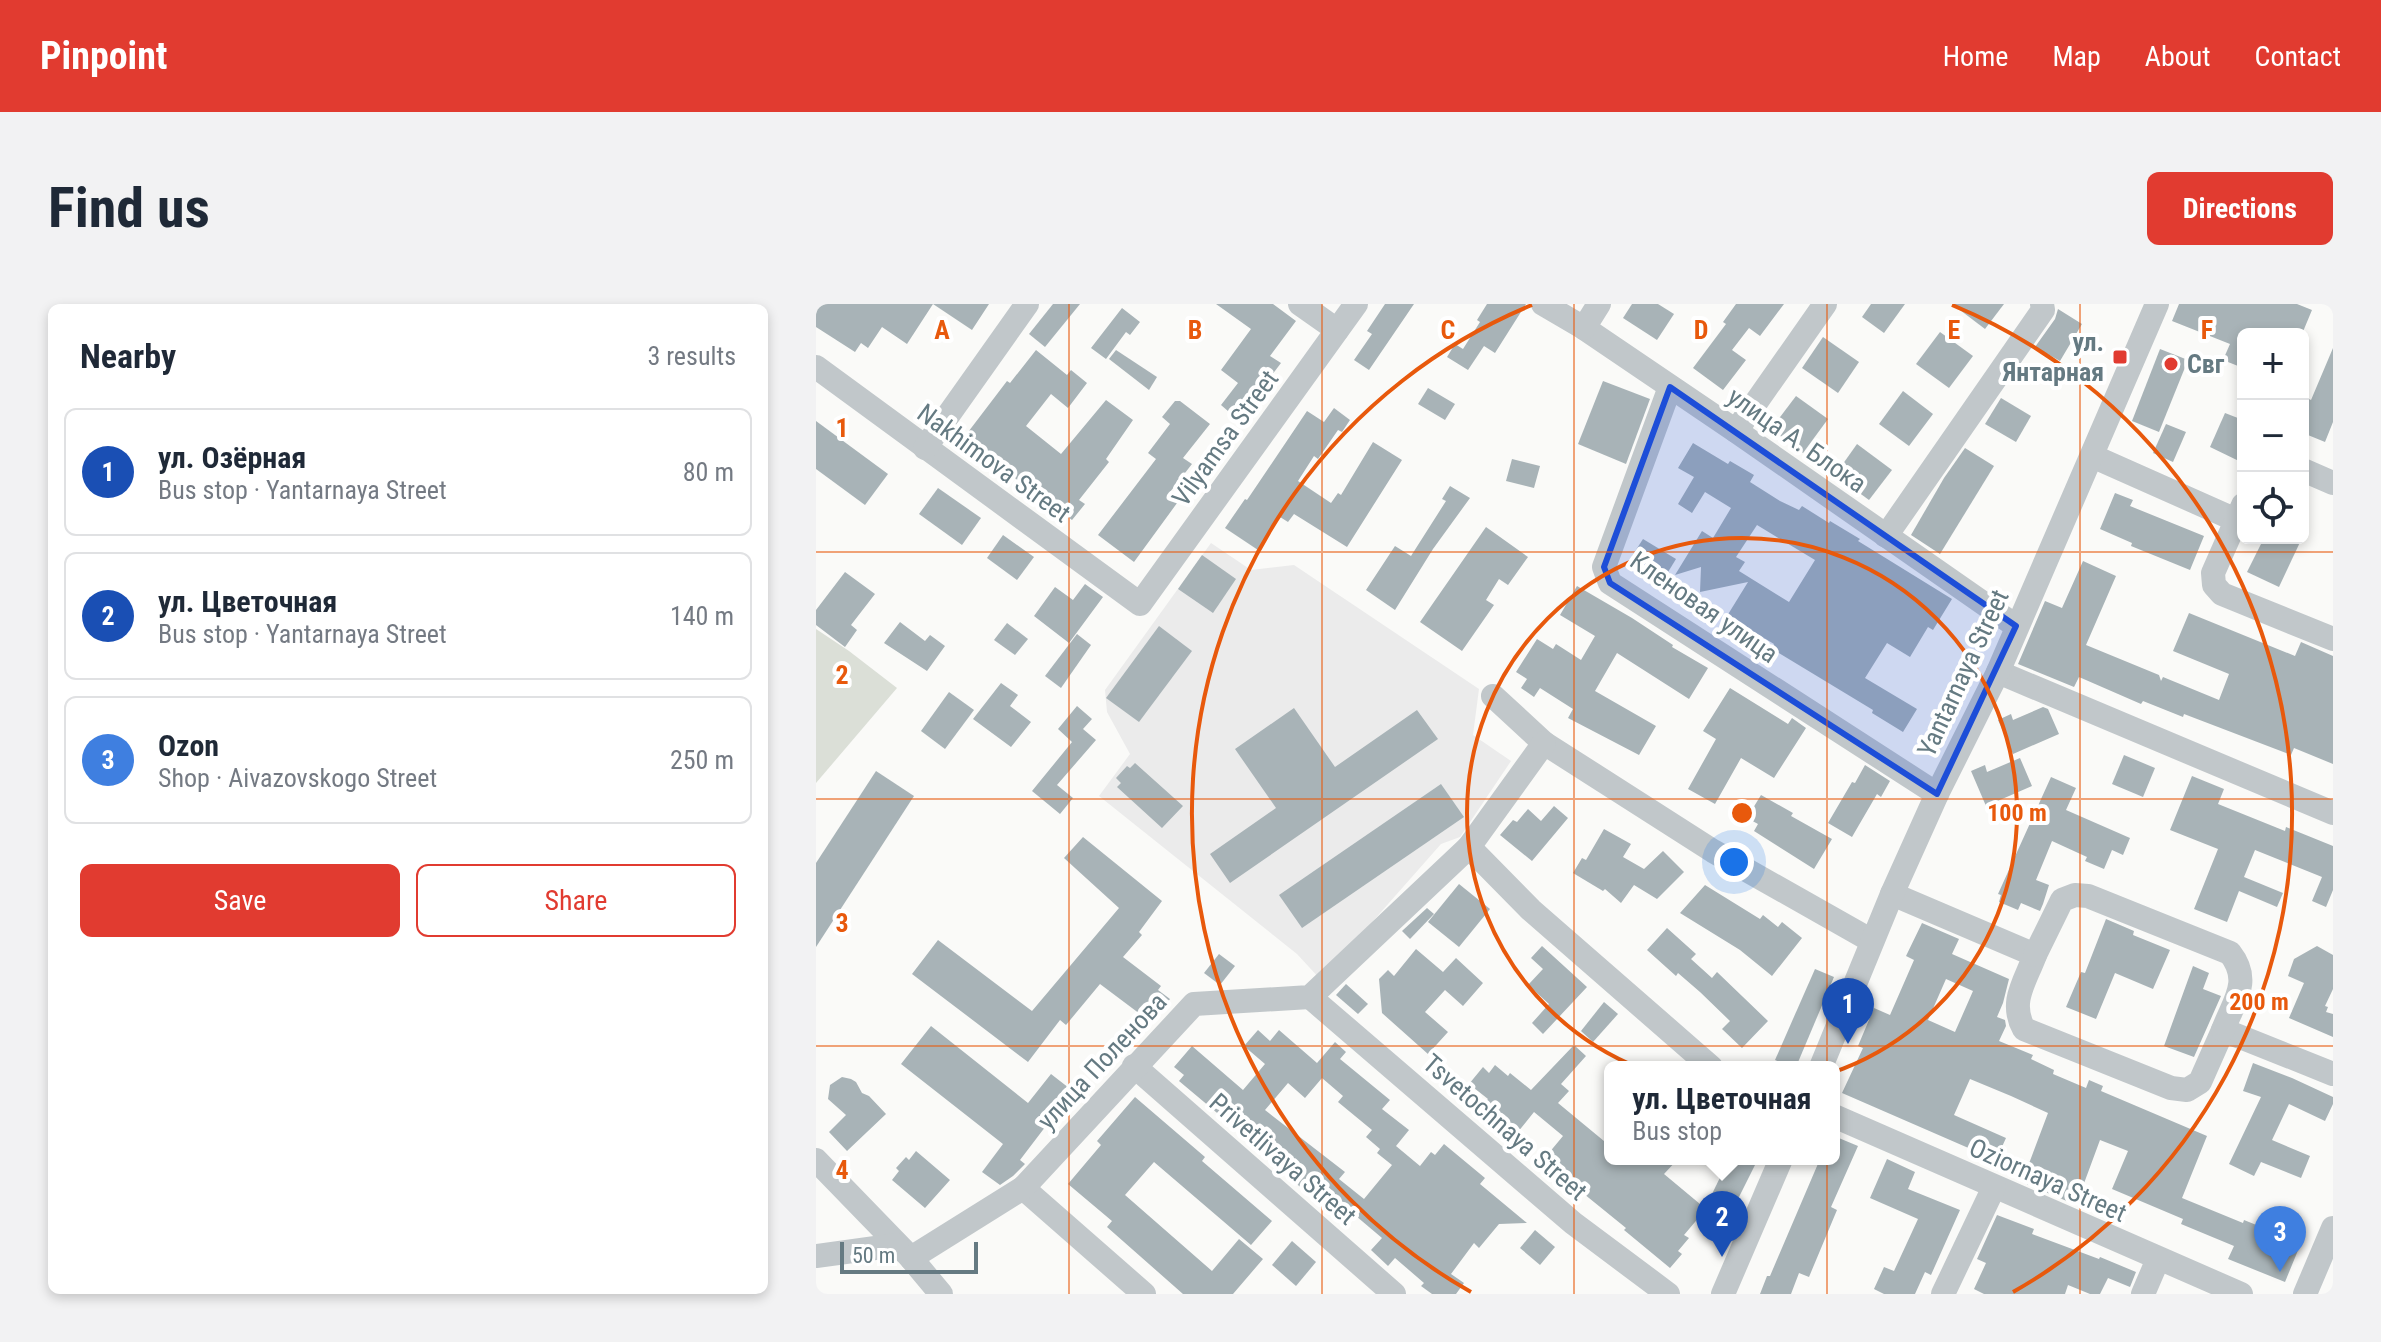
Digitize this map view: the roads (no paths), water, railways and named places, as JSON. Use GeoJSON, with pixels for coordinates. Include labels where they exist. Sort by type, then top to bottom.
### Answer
{"type":"FeatureCollection","features":[{"type":"Feature","properties":{"kind":"street"},"geometry":{"type":"LineString","coordinates":[[925,448],[1027,304]]}},
{"type":"Feature","properties":{"kind":"street"},"geometry":{"type":"LineString","coordinates":[[1300,304],[1337,330]]}},
{"type":"Feature","properties":{"kind":"street","name":"Vilyamsa Street"},"geometry":{"type":"LineString","coordinates":[[1140,604],[1356,304]]}},
{"type":"Feature","properties":{"kind":"street","name":"улица А. Блока"},"geometry":{"type":"LineString","coordinates":[[1543,304],[1584,328],[1736,431],[2016,626]]}},
{"type":"Feature","properties":{"kind":"street"},"geometry":{"type":"LineString","coordinates":[[1584,328],[1599,304]]}},
{"type":"Feature","properties":{"kind":"street"},"geometry":{"type":"LineString","coordinates":[[1736,431],[1825,304]]}},
{"type":"Feature","properties":{"kind":"street"},"geometry":{"type":"LineString","coordinates":[[1886,536],[2043,310],[2042,304]]}},
{"type":"Feature","properties":{"kind":"street","name":"Yantarnaya Street"},"geometry":{"type":"LineString","coordinates":[[1823,1061],[1892,894],[1937,794],[1998,672],[2157,304]]}},
{"type":"Feature","properties":{"kind":"street","name":"Nakhimova Street"},"geometry":{"type":"LineString","coordinates":[[816,367],[1140,604]]}},
{"type":"Feature","properties":{"kind":"street","name":"Кленовая улица"},"geometry":{"type":"LineString","coordinates":[[1670,387],[1604,567],[1610,583],[1937,794]]}},
{"type":"Feature","properties":{"kind":"street"},"geometry":{"type":"LineString","coordinates":[[2092,456],[2237,511]]}},
{"type":"Feature","properties":{"kind":"street"},"geometry":{"type":"LineString","coordinates":[[2308,472],[2333,483]]}},
{"type":"Feature","properties":{"kind":"street"},"geometry":{"type":"LineString","coordinates":[[2237,517],[2213,573],[2214,585],[2222,594],[2333,639]]}},
{"type":"Feature","properties":{"kind":"street"},"geometry":{"type":"LineString","coordinates":[[1998,672],[2333,813]]}},
{"type":"Feature","properties":{"kind":"street"},"geometry":{"type":"LineString","coordinates":[[1493,696],[1544,743],[1713,851],[1872,941]]}},
{"type":"Feature","properties":{"kind":"street"},"geometry":{"type":"LineString","coordinates":[[1310,997],[1469,847],[1544,743]]}},
{"type":"Feature","properties":{"kind":"street"},"geometry":{"type":"LineString","coordinates":[[1469,847],[1531,910],[1704,1061]]}},
{"type":"Feature","properties":{"kind":"street"},"geometry":{"type":"LineString","coordinates":[[1892,894],[2035,955]]}},
{"type":"Feature","properties":{"kind":"street"},"geometry":{"type":"LineString","coordinates":[[2075,895],[2088,896],[2230,953],[2240,966],[2242,982],[2200,1082],[2187,1090],[2171,1088],[2024,1029],[2016,1006],[2035,955],[2062,900],[2075,895]]}},
{"type":"Feature","properties":{"kind":"street","name":"улица Поленова"},"geometry":{"type":"LineString","coordinates":[[904,1251],[1023,1188],[1194,1004],[1310,997]]}},
{"type":"Feature","properties":{"kind":"street","name":"Tsvetochnaya Street"},"geometry":{"type":"LineString","coordinates":[[1310,997],[1573,1223],[1668,1294]]}},
{"type":"Feature","properties":{"kind":"street"},"geometry":{"type":"LineString","coordinates":[[2223,1030],[2333,1074]]}},
{"type":"Feature","properties":{"kind":"street","name":"Privetlivaya Street"},"geometry":{"type":"LineString","coordinates":[[1134,1066],[1394,1294]]}},
{"type":"Feature","properties":{"kind":"street","name":"Oziornaya Street"},"geometry":{"type":"LineString","coordinates":[[1840,1119],[2241,1294]]}},
{"type":"Feature","properties":{"kind":"street"},"geometry":{"type":"LineString","coordinates":[[816,1160],[941,1294]]}},
{"type":"Feature","properties":{"kind":"street"},"geometry":{"type":"LineString","coordinates":[[1723,1294],[1778,1165]]}},
{"type":"Feature","properties":{"kind":"street"},"geometry":{"type":"LineString","coordinates":[[1943,1294],[1994,1187]]}},
{"type":"Feature","properties":{"kind":"street"},"geometry":{"type":"LineString","coordinates":[[1023,1188],[1144,1294]]}},
{"type":"Feature","properties":{"kind":"street"},"geometry":{"type":"LineString","coordinates":[[2305,1294],[2333,1228]]}},
{"type":"Feature","properties":{"kind":"street"},"geometry":{"type":"LineString","coordinates":[[816,1256],[904,1251]]}},
{"type":"Feature","properties":{"kind":"street"},"geometry":{"type":"LineString","coordinates":[[2143,1294],[2158,1259]]}},
{"type":"Feature","properties":{"kind":"place","name":"ул. Янтарная"},"geometry":{"type":"Point","coordinates":[2120,357]}},
{"type":"Feature","properties":{"kind":"place","name":"Свг"},"geometry":{"type":"Point","coordinates":[2171,364]}},
{"type":"Feature","properties":{"kind":"place","name":"ул. Озёрная"},"geometry":{"type":"Point","coordinates":[1848,1044]}},
{"type":"Feature","properties":{"kind":"place","name":"ул. Цветочная"},"geometry":{"type":"Point","coordinates":[1722,1257]}},
{"type":"Feature","properties":{"kind":"place","name":"Ozon"},"geometry":{"type":"Point","coordinates":[2280,1272]}}]}
